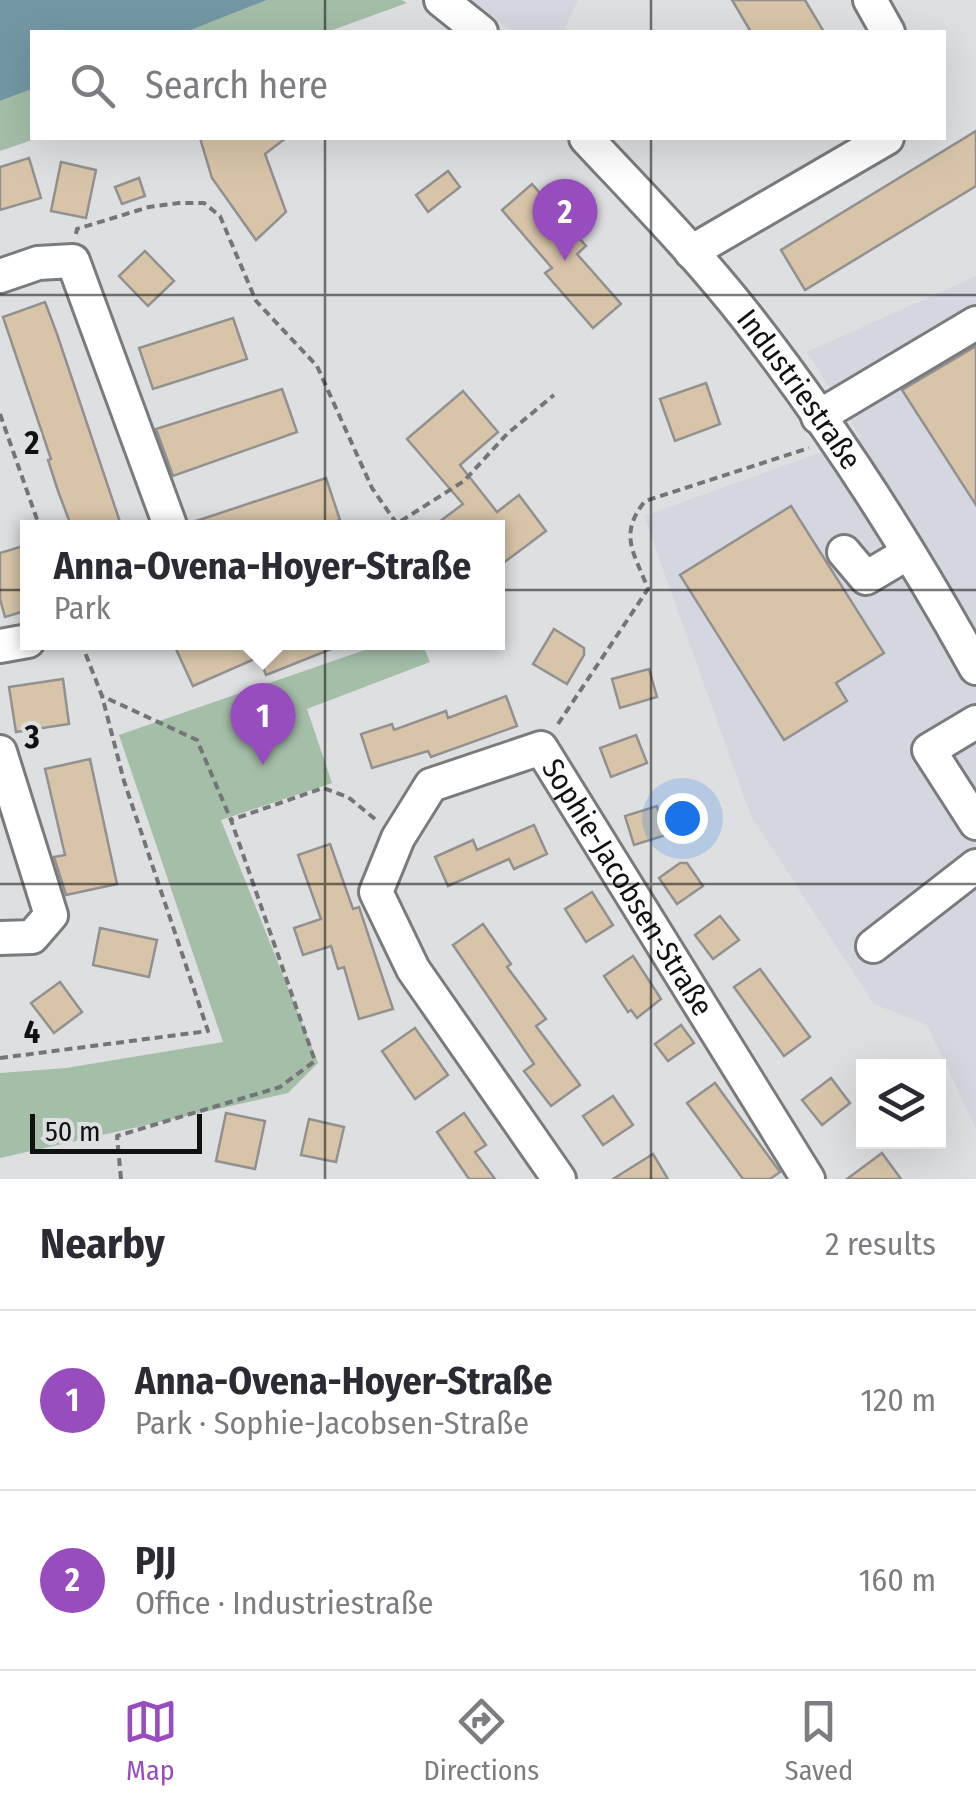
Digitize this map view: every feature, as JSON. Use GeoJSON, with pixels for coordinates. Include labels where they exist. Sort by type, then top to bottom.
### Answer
{"type":"FeatureCollection","features":[{"type":"Feature","properties":{"kind":"street"},"geometry":{"type":"LineString","coordinates":[[441,0],[478,30]]}},
{"type":"Feature","properties":{"kind":"street"},"geometry":{"type":"LineString","coordinates":[[870,0],[887,30]]}},
{"type":"Feature","properties":{"kind":"street","name":"Industriestraße"},"geometry":{"type":"LineString","coordinates":[[588,140],[747,318],[826,428],[976,668]]}},
{"type":"Feature","properties":{"kind":"street"},"geometry":{"type":"LineString","coordinates":[[692,252],[883,140]]}},
{"type":"Feature","properties":{"kind":"street"},"geometry":{"type":"LineString","coordinates":[[0,276],[38,263],[73,261],[168,520]]}},
{"type":"Feature","properties":{"kind":"street"},"geometry":{"type":"LineString","coordinates":[[826,428],[976,323]]}},
{"type":"Feature","properties":{"kind":"street"},"geometry":{"type":"LineString","coordinates":[[844,552],[866,578],[908,554]]}},
{"type":"Feature","properties":{"kind":"street"},"geometry":{"type":"LineString","coordinates":[[976,722],[929,750],[976,824]]}},
{"type":"Feature","properties":{"kind":"street","name":"Sophie-Jacobsen-Straße"},"geometry":{"type":"LineString","coordinates":[[559,1179],[412,969],[376,892],[398,838],[431,786],[541,748],[808,1179]]}},
{"type":"Feature","properties":{"kind":"street"},"geometry":{"type":"LineString","coordinates":[[0,752],[51,916],[32,937],[0,938]]}},
{"type":"Feature","properties":{"kind":"street"},"geometry":{"type":"LineString","coordinates":[[874,946],[976,866]]}},
{"type":"Feature","properties":{"kind":"path"},"geometry":{"type":"LineString","coordinates":[[73,261],[77,230],[149,207],[204,204],[220,216],[256,301],[317,366],[372,488],[395,520]]}},
{"type":"Feature","properties":{"kind":"path"},"geometry":{"type":"LineString","coordinates":[[404,520],[464,482],[507,434],[554,394]]}},
{"type":"Feature","properties":{"kind":"path"},"geometry":{"type":"LineString","coordinates":[[0,414],[37,520]]}},
{"type":"Feature","properties":{"kind":"path"},"geometry":{"type":"LineString","coordinates":[[541,748],[648,589],[629,540],[631,519],[646,501],[826,428]]}},
{"type":"Feature","properties":{"kind":"path"},"geometry":{"type":"LineString","coordinates":[[0,1058],[208,1031],[84,650]]}},
{"type":"Feature","properties":{"kind":"path"},"geometry":{"type":"LineString","coordinates":[[102,696],[198,740],[232,820],[315,1061],[280,1087],[117,1136],[121,1179]]}},
{"type":"Feature","properties":{"kind":"path"},"geometry":{"type":"LineString","coordinates":[[232,820],[323,788],[348,797],[398,838]]}},
{"type":"Feature","properties":{"kind":"shaded area"},"geometry":{"type":"Polygon","coordinates":[[[471,0],[578,0],[564,30],[510,30],[471,0]]]}},
{"type":"Feature","properties":{"kind":"shaded area"},"geometry":{"type":"Polygon","coordinates":[[[976,276],[976,1129],[927,1025],[874,1004],[751,816],[644,516],[861,438],[807,352],[976,276]]]}},
{"type":"Feature","properties":{"kind":"green space"},"geometry":{"type":"Polygon","coordinates":[[[267,0],[407,3],[333,30],[191,30],[267,0]]]}},
{"type":"Feature","properties":{"kind":"green space"},"geometry":{"type":"Polygon","coordinates":[[[30,90],[32,140],[0,151],[0,101],[30,90]]]}},
{"type":"Feature","properties":{"kind":"green space"},"geometry":{"type":"Polygon","coordinates":[[[365,650],[425,650],[430,662],[307,709],[332,783],[221,820],[318,1063],[288,1093],[0,1158],[0,1073],[66,1068],[223,1042],[119,735],[365,650]]]}},
{"type":"Feature","properties":{"kind":"water"},"geometry":{"type":"Polygon","coordinates":[[[0,0],[267,0],[191,30],[30,30],[30,90],[0,101],[0,0]]]}},
{"type":"Feature","properties":{"kind":"building"},"geometry":{"type":"Polygon","coordinates":[[[732,0],[805,0],[823,30],[750,30],[732,0]]]}},
{"type":"Feature","properties":{"kind":"building"},"geometry":{"type":"Polygon","coordinates":[[[976,131],[976,186],[805,290],[781,250],[976,131]]]}},
{"type":"Feature","properties":{"kind":"building"},"geometry":{"type":"Polygon","coordinates":[[[201,140],[283,140],[265,154],[286,212],[256,240],[212,178],[201,140]]]}},
{"type":"Feature","properties":{"kind":"building"},"geometry":{"type":"Polygon","coordinates":[[[29,158],[41,198],[0,210],[0,167],[29,158]]]}},
{"type":"Feature","properties":{"kind":"building"},"geometry":{"type":"Polygon","coordinates":[[[61,162],[96,170],[86,218],[51,211],[61,162]]]}},
{"type":"Feature","properties":{"kind":"building"},"geometry":{"type":"Polygon","coordinates":[[[448,171],[460,187],[428,212],[416,195],[448,171]]]}},
{"type":"Feature","properties":{"kind":"building"},"geometry":{"type":"Polygon","coordinates":[[[139,178],[145,196],[122,204],[115,187],[139,178]]]}},
{"type":"Feature","properties":{"kind":"building"},"geometry":{"type":"Polygon","coordinates":[[[532,184],[586,246],[577,254],[621,304],[593,328],[545,273],[552,268],[502,210],[532,184]]]}},
{"type":"Feature","properties":{"kind":"building"},"geometry":{"type":"Polygon","coordinates":[[[145,251],[174,281],[148,306],[119,276],[145,251]]]}},
{"type":"Feature","properties":{"kind":"building"},"geometry":{"type":"Polygon","coordinates":[[[45,302],[119,520],[69,520],[3,317],[45,302]]]}},
{"type":"Feature","properties":{"kind":"building"},"geometry":{"type":"Polygon","coordinates":[[[233,318],[247,359],[153,389],[139,348],[233,318]]]}},
{"type":"Feature","properties":{"kind":"building"},"geometry":{"type":"Polygon","coordinates":[[[976,346],[976,505],[902,390],[976,346]]]}},
{"type":"Feature","properties":{"kind":"building"},"geometry":{"type":"Polygon","coordinates":[[[706,383],[720,424],[675,441],[660,399],[706,383]]]}},
{"type":"Feature","properties":{"kind":"building"},"geometry":{"type":"Polygon","coordinates":[[[282,389],[297,432],[173,476],[156,429],[282,389]]]}},
{"type":"Feature","properties":{"kind":"building"},"geometry":{"type":"Polygon","coordinates":[[[463,391],[498,432],[460,465],[497,512],[519,495],[546,531],[505,562],[505,520],[442,520],[463,504],[407,439],[463,391]]]}},
{"type":"Feature","properties":{"kind":"building"},"geometry":{"type":"Polygon","coordinates":[[[326,478],[340,520],[199,520],[326,478]]]}},
{"type":"Feature","properties":{"kind":"building"},"geometry":{"type":"Polygon","coordinates":[[[791,506],[884,653],[836,683],[847,701],[784,740],[680,575],[791,506]]]}},
{"type":"Feature","properties":{"kind":"building"},"geometry":{"type":"Polygon","coordinates":[[[20,547],[20,612],[5,617],[0,599],[0,553],[20,547]]]}},
{"type":"Feature","properties":{"kind":"building"},"geometry":{"type":"Polygon","coordinates":[[[554,629],[584,648],[567,684],[533,664],[554,629]]]}},
{"type":"Feature","properties":{"kind":"building"},"geometry":{"type":"Polygon","coordinates":[[[176,650],[329,650],[266,675],[259,657],[193,686],[176,650]]]}},
{"type":"Feature","properties":{"kind":"building"},"geometry":{"type":"Polygon","coordinates":[[[649,669],[657,697],[620,708],[612,679],[649,669]]]}},
{"type":"Feature","properties":{"kind":"building"},"geometry":{"type":"Polygon","coordinates":[[[63,679],[69,724],[16,732],[9,687],[63,679]]]}},
{"type":"Feature","properties":{"kind":"building"},"geometry":{"type":"Polygon","coordinates":[[[506,696],[517,726],[431,757],[428,751],[372,768],[361,734],[392,724],[394,730],[446,711],[448,718],[506,696]]]}},
{"type":"Feature","properties":{"kind":"building"},"geometry":{"type":"Polygon","coordinates":[[[636,735],[647,763],[611,777],[600,748],[636,735]]]}},
{"type":"Feature","properties":{"kind":"building"},"geometry":{"type":"Polygon","coordinates":[[[90,759],[117,884],[66,895],[54,857],[65,855],[45,769],[90,759]]]}},
{"type":"Feature","properties":{"kind":"building"},"geometry":{"type":"Polygon","coordinates":[[[657,806],[666,835],[634,845],[625,816],[657,806]]]}},
{"type":"Feature","properties":{"kind":"building"},"geometry":{"type":"Polygon","coordinates":[[[534,825],[547,854],[514,869],[509,859],[448,886],[435,857],[473,840],[477,850],[534,825]]]}},
{"type":"Feature","properties":{"kind":"building"},"geometry":{"type":"Polygon","coordinates":[[[330,844],[353,909],[359,907],[393,1009],[359,1019],[344,967],[338,969],[331,946],[303,955],[294,928],[321,919],[298,855],[330,844]]]}},
{"type":"Feature","properties":{"kind":"building"},"geometry":{"type":"Polygon","coordinates":[[[680,863],[687,863],[703,886],[677,904],[659,878],[680,863]]]}},
{"type":"Feature","properties":{"kind":"building"},"geometry":{"type":"Polygon","coordinates":[[[592,892],[613,925],[586,942],[565,909],[592,892]]]}},
{"type":"Feature","properties":{"kind":"building"},"geometry":{"type":"Polygon","coordinates":[[[720,916],[739,940],[713,959],[695,935],[720,916]]]}},
{"type":"Feature","properties":{"kind":"building"},"geometry":{"type":"Polygon","coordinates":[[[483,924],[511,964],[507,967],[546,1019],[536,1026],[580,1085],[551,1106],[524,1071],[534,1064],[453,945],[483,924]]]}},
{"type":"Feature","properties":{"kind":"building"},"geometry":{"type":"Polygon","coordinates":[[[100,928],[157,940],[149,977],[93,965],[100,928]]]}},
{"type":"Feature","properties":{"kind":"building"},"geometry":{"type":"Polygon","coordinates":[[[633,956],[661,999],[637,1018],[631,1010],[628,1012],[604,976],[633,956]]]}},
{"type":"Feature","properties":{"kind":"building"},"geometry":{"type":"Polygon","coordinates":[[[760,969],[810,1037],[784,1056],[734,987],[760,969]]]}},
{"type":"Feature","properties":{"kind":"building"},"geometry":{"type":"Polygon","coordinates":[[[60,982],[82,1012],[54,1033],[31,1003],[60,982]]]}},
{"type":"Feature","properties":{"kind":"building"},"geometry":{"type":"Polygon","coordinates":[[[681,1025],[694,1043],[668,1061],[655,1044],[681,1025]]]}},
{"type":"Feature","properties":{"kind":"building"},"geometry":{"type":"Polygon","coordinates":[[[415,1028],[448,1075],[415,1099],[382,1051],[415,1028]]]}},
{"type":"Feature","properties":{"kind":"building"},"geometry":{"type":"Polygon","coordinates":[[[831,1078],[850,1103],[822,1125],[802,1100],[831,1078]]]}},
{"type":"Feature","properties":{"kind":"building"},"geometry":{"type":"Polygon","coordinates":[[[715,1083],[780,1172],[770,1179],[743,1179],[687,1103],[715,1083]]]}},
{"type":"Feature","properties":{"kind":"building"},"geometry":{"type":"Polygon","coordinates":[[[613,1096],[633,1125],[603,1145],[583,1116],[613,1096]]]}},
{"type":"Feature","properties":{"kind":"building"},"geometry":{"type":"Polygon","coordinates":[[[226,1113],[265,1121],[255,1169],[216,1161],[226,1113]]]}},
{"type":"Feature","properties":{"kind":"building"},"geometry":{"type":"Polygon","coordinates":[[[464,1113],[486,1145],[475,1152],[495,1179],[469,1179],[437,1132],[464,1113]]]}},
{"type":"Feature","properties":{"kind":"building"},"geometry":{"type":"Polygon","coordinates":[[[309,1119],[344,1127],[336,1162],[301,1155],[309,1119]]]}},
{"type":"Feature","properties":{"kind":"building"},"geometry":{"type":"Polygon","coordinates":[[[882,1153],[901,1179],[847,1179],[882,1153]]]}},
{"type":"Feature","properties":{"kind":"building"},"geometry":{"type":"Polygon","coordinates":[[[653,1154],[668,1179],[613,1179],[653,1154]]]}},
{"type":"Feature","properties":{"kind":"place","name":"PJJ"},"geometry":{"type":"Point","coordinates":[565,261]}},
{"type":"Feature","properties":{"kind":"place","name":"Anna-Ovena-Hoyer-Straße"},"geometry":{"type":"Point","coordinates":[263,765]}}]}
